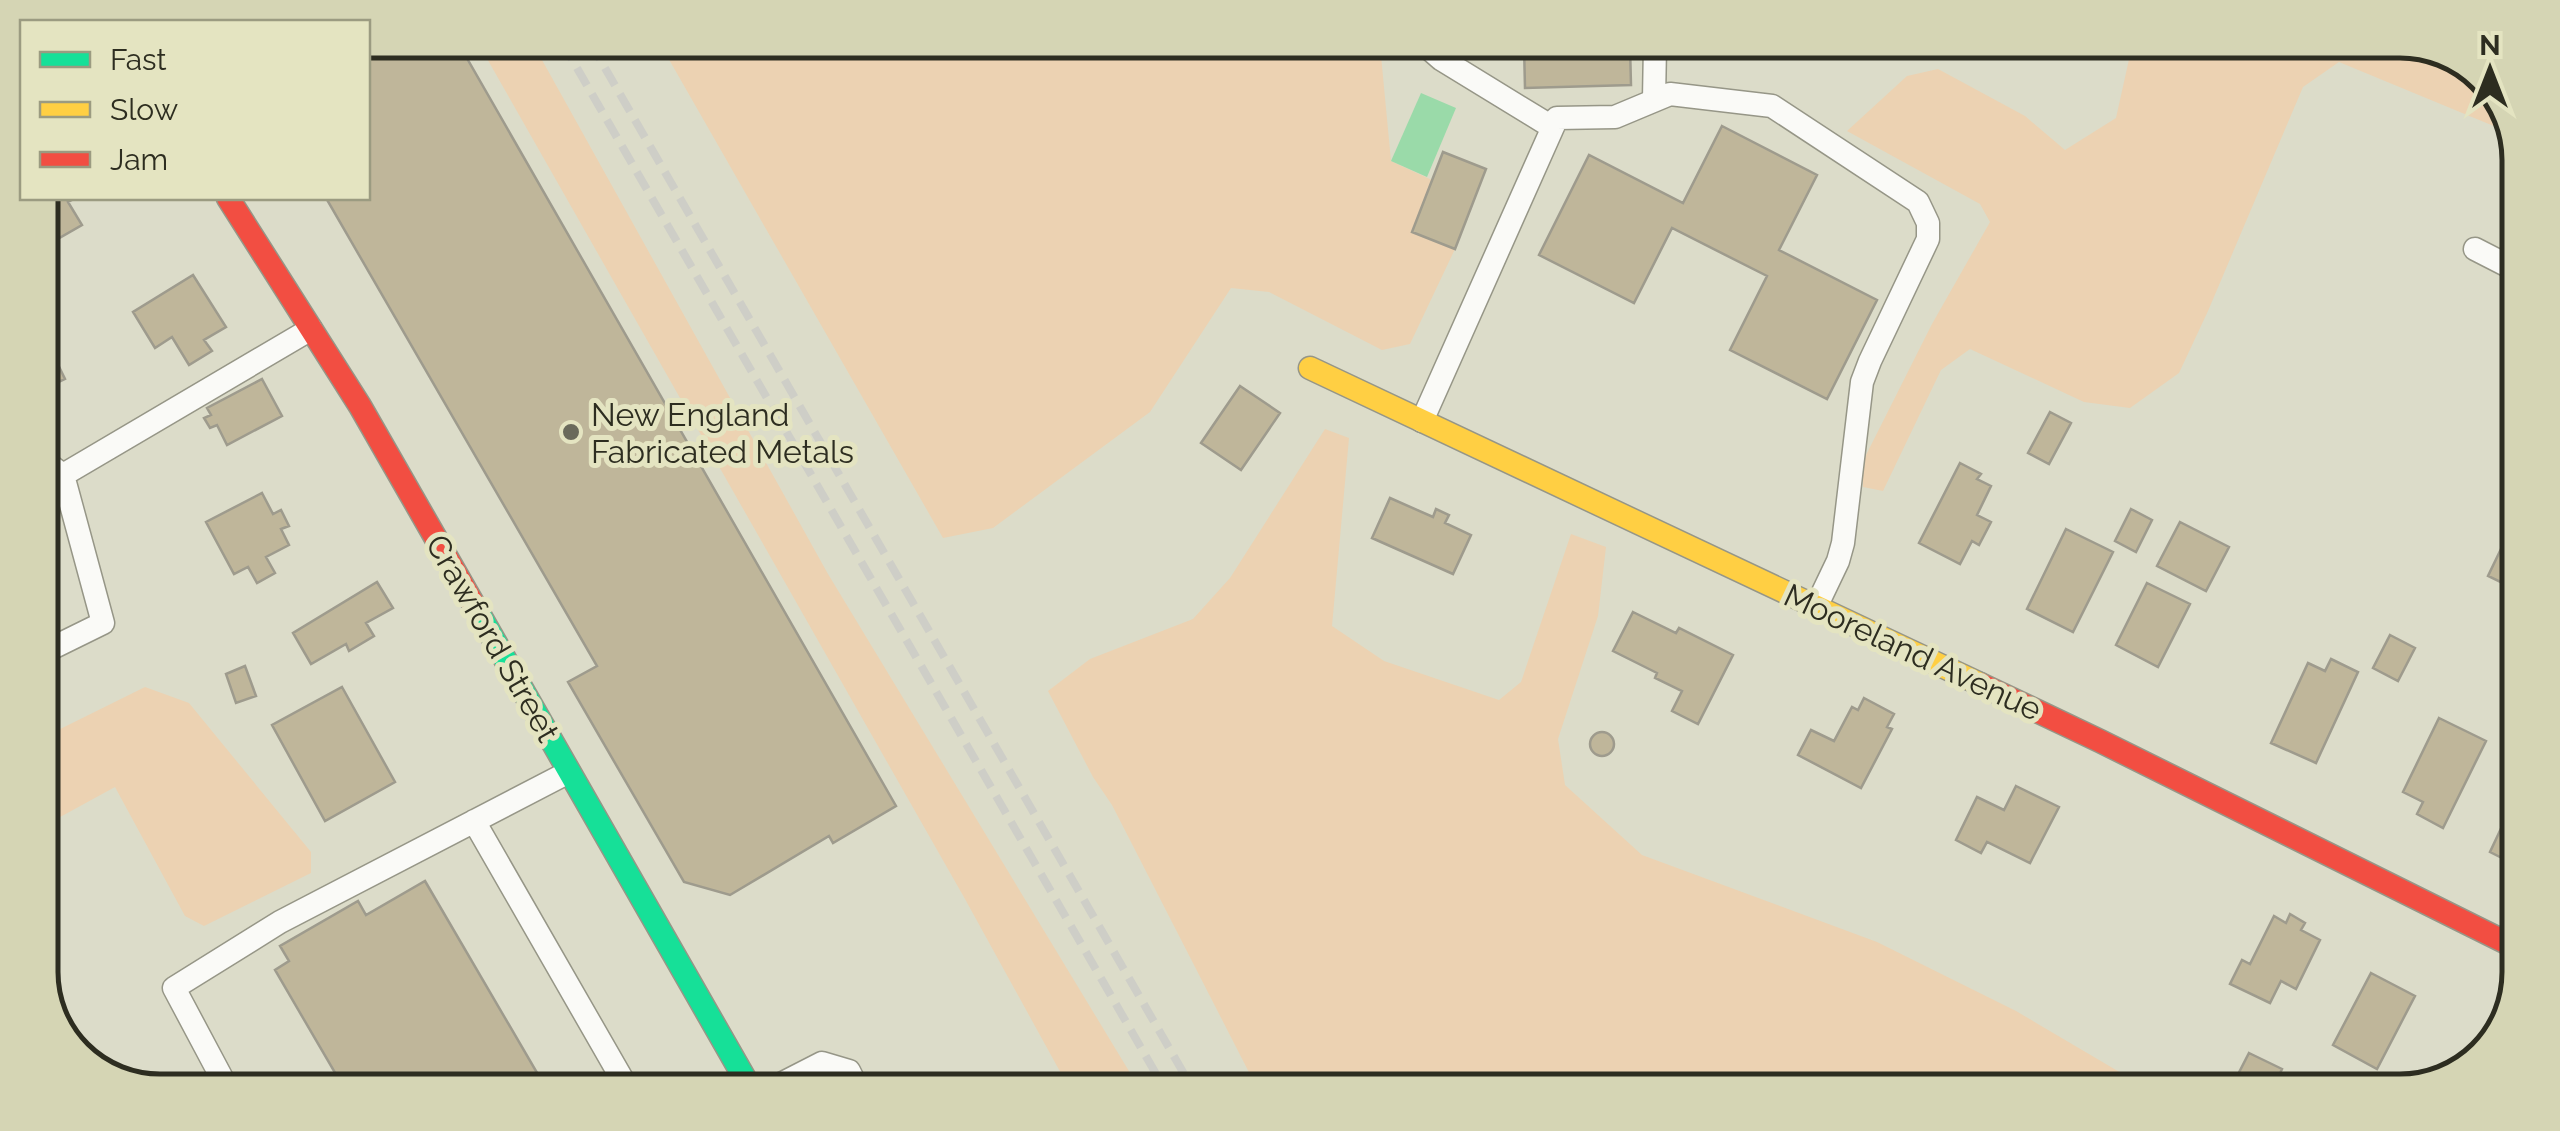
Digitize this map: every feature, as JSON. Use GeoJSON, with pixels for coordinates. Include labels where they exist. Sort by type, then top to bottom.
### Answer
{"type":"FeatureCollection","features":[{"type":"Feature","properties":{"kind":"street","name":"Crawford Street"},"geometry":{"type":"LineString","coordinates":[[229,200],[360,406],[742,1074]]}},
{"type":"Feature","properties":{"kind":"street","name":"Mooreland Avenue"},"geometry":{"type":"LineString","coordinates":[[1310,368],[2118,750],[2502,940]]}},
{"type":"Feature","properties":{"kind":"lane"},"geometry":{"type":"LineString","coordinates":[[1441,58],[1552,127]]}},
{"type":"Feature","properties":{"kind":"lane"},"geometry":{"type":"LineString","coordinates":[[1654,99],[1655,58]]}},
{"type":"Feature","properties":{"kind":"lane"},"geometry":{"type":"LineString","coordinates":[[1422,421],[1556,118],[1615,117],[1670,94],[1772,106],[1918,202],[1928,223],[1928,240],[1862,382],[1843,543],[1816,607]]}},
{"type":"Feature","properties":{"kind":"lane"},"geometry":{"type":"LineString","coordinates":[[2475,249],[2502,263]]}},
{"type":"Feature","properties":{"kind":"lane"},"geometry":{"type":"LineString","coordinates":[[63,476],[311,329]]}},
{"type":"Feature","properties":{"kind":"lane"},"geometry":{"type":"LineString","coordinates":[[58,472],[63,476],[103,623],[58,645]]}},
{"type":"Feature","properties":{"kind":"lane"},"geometry":{"type":"LineString","coordinates":[[220,1074],[174,988],[280,922],[569,772]]}},
{"type":"Feature","properties":{"kind":"lane"},"geometry":{"type":"LineString","coordinates":[[474,821],[619,1074]]}},
{"type":"Feature","properties":{"kind":"lane"},"geometry":{"type":"LineString","coordinates":[[801,1074],[822,1063],[849,1070],[851,1074]]}},
{"type":"Feature","properties":{"kind":"shaded area"},"geometry":{"type":"Polygon","coordinates":[[[487,58],[541,58],[828,574],[1131,1074],[1061,1074],[487,58]]]}},
{"type":"Feature","properties":{"kind":"shaded area"},"geometry":{"type":"Polygon","coordinates":[[[668,58],[1381,58],[1391,161],[1432,180],[1412,232],[1455,249],[1410,344],[1382,350],[1269,292],[1231,288],[1150,412],[993,528],[943,538],[668,58]]]}},
{"type":"Feature","properties":{"kind":"shaded area"},"geometry":{"type":"Polygon","coordinates":[[[2129,58],[2401,58],[2440,65],[2440,104],[2339,62],[2303,87],[2179,373],[2130,408],[2084,402],[1970,349],[1941,370],[1883,491],[1863,487],[1863,461],[1932,324],[1990,222],[1980,204],[1847,131],[1907,76],[1938,69],[2025,116],[2065,150],[2116,118],[2129,58]]]}},
{"type":"Feature","properties":{"kind":"shaded area"},"geometry":{"type":"Polygon","coordinates":[[[1421,93],[1456,108],[1427,177],[1391,161],[1421,93]]]}},
{"type":"Feature","properties":{"kind":"shaded area"},"geometry":{"type":"Polygon","coordinates":[[[1325,429],[1349,438],[1332,626],[1384,661],[1499,700],[1521,682],[1571,534],[1606,547],[1598,616],[1558,739],[1565,785],[1642,855],[1877,942],[2016,1011],[2123,1074],[1250,1074],[1112,805],[1048,691],[1090,659],[1193,619],[1230,578],[1325,429]]]}},
{"type":"Feature","properties":{"kind":"shaded area"},"geometry":{"type":"Polygon","coordinates":[[[145,687],[189,703],[311,852],[311,873],[204,926],[185,916],[115,787],[58,818],[58,730],[145,687]]]}},
{"type":"Feature","properties":{"kind":"building","name":"New England Fabricated Metals"},"geometry":{"type":"Polygon","coordinates":[[[370,58],[467,58],[896,806],[833,843],[829,836],[730,895],[684,882],[568,682],[597,666],[327,200],[370,200],[370,58]]]}},
{"type":"Feature","properties":{"kind":"building"},"geometry":{"type":"Polygon","coordinates":[[[1524,58],[1630,58],[1631,85],[1525,88],[1524,58]]]}},
{"type":"Feature","properties":{"kind":"building"},"geometry":{"type":"Polygon","coordinates":[[[1722,126],[1817,175],[1779,250],[1877,300],[1827,399],[1730,350],[1767,276],[1672,228],[1634,303],[1539,255],[1589,155],[1683,203],[1722,126]]]}},
{"type":"Feature","properties":{"kind":"building"},"geometry":{"type":"Polygon","coordinates":[[[1443,152],[1486,169],[1455,249],[1412,232],[1443,152]]]}},
{"type":"Feature","properties":{"kind":"building"},"geometry":{"type":"Polygon","coordinates":[[[58,200],[72,200],[68,202],[82,225],[58,239],[58,200]]]}},
{"type":"Feature","properties":{"kind":"building"},"geometry":{"type":"Polygon","coordinates":[[[193,275],[226,327],[204,340],[212,351],[189,365],[172,337],[155,348],[133,312],[193,275]]]}},
{"type":"Feature","properties":{"kind":"building"},"geometry":{"type":"Polygon","coordinates":[[[262,379],[282,416],[227,445],[217,425],[210,428],[204,418],[211,415],[207,408],[262,379]]]}},
{"type":"Feature","properties":{"kind":"building"},"geometry":{"type":"Polygon","coordinates":[[[1240,386],[1280,413],[1241,470],[1201,443],[1240,386]]]}},
{"type":"Feature","properties":{"kind":"building"},"geometry":{"type":"Polygon","coordinates":[[[2050,412],[2071,423],[2049,464],[2028,453],[2050,412]]]}},
{"type":"Feature","properties":{"kind":"building"},"geometry":{"type":"Polygon","coordinates":[[[1960,463],[1981,474],[1977,479],[1991,486],[1977,515],[1991,522],[1979,545],[1972,541],[1960,564],[1919,543],[1960,463]]]}},
{"type":"Feature","properties":{"kind":"building"},"geometry":{"type":"Polygon","coordinates":[[[262,493],[273,514],[281,510],[289,526],[281,529],[289,545],[266,557],[275,573],[257,583],[248,567],[234,574],[206,522],[262,493]]]}},
{"type":"Feature","properties":{"kind":"building"},"geometry":{"type":"Polygon","coordinates":[[[1390,498],[1433,517],[1436,509],[1449,515],[1445,523],[1471,535],[1453,574],[1372,538],[1390,498]]]}},
{"type":"Feature","properties":{"kind":"building"},"geometry":{"type":"Polygon","coordinates":[[[2131,509],[2152,520],[2136,552],[2115,541],[2131,509]]]}},
{"type":"Feature","properties":{"kind":"building"},"geometry":{"type":"Polygon","coordinates":[[[2180,522],[2229,547],[2206,591],[2157,566],[2180,522]]]}},
{"type":"Feature","properties":{"kind":"building"},"geometry":{"type":"Polygon","coordinates":[[[2066,529],[2113,552],[2073,632],[2027,609],[2066,529]]]}},
{"type":"Feature","properties":{"kind":"building"},"geometry":{"type":"Polygon","coordinates":[[[2502,547],[2502,583],[2488,576],[2502,547]]]}},
{"type":"Feature","properties":{"kind":"building"},"geometry":{"type":"Polygon","coordinates":[[[377,582],[393,608],[366,623],[374,636],[349,651],[346,644],[311,664],[293,633],[377,582]]]}},
{"type":"Feature","properties":{"kind":"building"},"geometry":{"type":"Polygon","coordinates":[[[2147,583],[2190,604],[2158,667],[2116,645],[2147,583]]]}},
{"type":"Feature","properties":{"kind":"building"},"geometry":{"type":"Polygon","coordinates":[[[1633,612],[1676,633],[1679,628],[1733,655],[1698,724],[1672,711],[1682,691],[1655,678],[1657,673],[1613,651],[1633,612]]]}},
{"type":"Feature","properties":{"kind":"building"},"geometry":{"type":"Polygon","coordinates":[[[2390,635],[2415,648],[2398,681],[2373,668],[2390,635]]]}},
{"type":"Feature","properties":{"kind":"building"},"geometry":{"type":"Polygon","coordinates":[[[2331,659],[2358,672],[2316,763],[2271,743],[2308,663],[2325,671],[2331,659]]]}},
{"type":"Feature","properties":{"kind":"building"},"geometry":{"type":"Polygon","coordinates":[[[245,666],[256,696],[236,703],[226,674],[245,666]]]}},
{"type":"Feature","properties":{"kind":"building"},"geometry":{"type":"Polygon","coordinates":[[[342,687],[395,782],[325,821],[272,725],[342,687]]]}},
{"type":"Feature","properties":{"kind":"building"},"geometry":{"type":"Polygon","coordinates":[[[1864,698],[1894,714],[1887,727],[1892,729],[1861,788],[1798,755],[1811,730],[1834,741],[1852,707],[1858,710],[1864,698]]]}},
{"type":"Feature","properties":{"kind":"building"},"geometry":{"type":"Polygon","coordinates":[[[2439,718],[2486,741],[2443,828],[2417,814],[2423,802],[2403,792],[2439,718]]]}},
{"type":"Feature","properties":{"kind":"building"},"geometry":{"type":"Polygon","coordinates":[[[1602,732],[1611,735],[1611,753],[1602,756],[1593,753],[1590,744],[1593,735],[1602,732]]]}},
{"type":"Feature","properties":{"kind":"building"},"geometry":{"type":"Polygon","coordinates":[[[2016,786],[2059,807],[2030,863],[1987,842],[1981,853],[1956,840],[1977,797],[2004,810],[2016,786]]]}},
{"type":"Feature","properties":{"kind":"building"},"geometry":{"type":"Polygon","coordinates":[[[2502,826],[2502,858],[2490,852],[2502,826]]]}},
{"type":"Feature","properties":{"kind":"building"},"geometry":{"type":"Polygon","coordinates":[[[425,881],[538,1074],[336,1074],[275,970],[289,961],[280,946],[358,901],[366,915],[425,881]]]}},
{"type":"Feature","properties":{"kind":"building"},"geometry":{"type":"Polygon","coordinates":[[[2290,914],[2305,923],[2301,930],[2320,940],[2296,989],[2281,981],[2270,1003],[2230,984],[2242,960],[2250,964],[2274,916],[2286,923],[2290,914]]]}},
{"type":"Feature","properties":{"kind":"building"},"geometry":{"type":"Polygon","coordinates":[[[2371,973],[2415,996],[2377,1069],[2333,1045],[2371,973]]]}},
{"type":"Feature","properties":{"kind":"building"},"geometry":{"type":"Polygon","coordinates":[[[2249,1053],[2282,1069],[2280,1074],[2238,1074],[2249,1053]]]}},
{"type":"Feature","properties":{"kind":"railway"},"geometry":{"type":"LineString","coordinates":[[571,58],[1156,1074]]}},
{"type":"Feature","properties":{"kind":"railway"},"geometry":{"type":"LineString","coordinates":[[599,58],[1184,1074]]}},
{"type":"Feature","properties":{"kind":"traffic: fast"},"geometry":{"type":"LineString","coordinates":[[474,605],[742,1074]]}},
{"type":"Feature","properties":{"kind":"traffic: slow"},"geometry":{"type":"LineString","coordinates":[[1310,368],[1980,684]]}},
{"type":"Feature","properties":{"kind":"traffic: jam"},"geometry":{"type":"LineString","coordinates":[[229,200],[360,406],[474,605]]}},
{"type":"Feature","properties":{"kind":"traffic: jam"},"geometry":{"type":"LineString","coordinates":[[1980,684],[2502,941]]}},
{"type":"Feature","properties":{"kind":"place","name":"New England Fabricated Metals"},"geometry":{"type":"Point","coordinates":[571,432]}}]}
